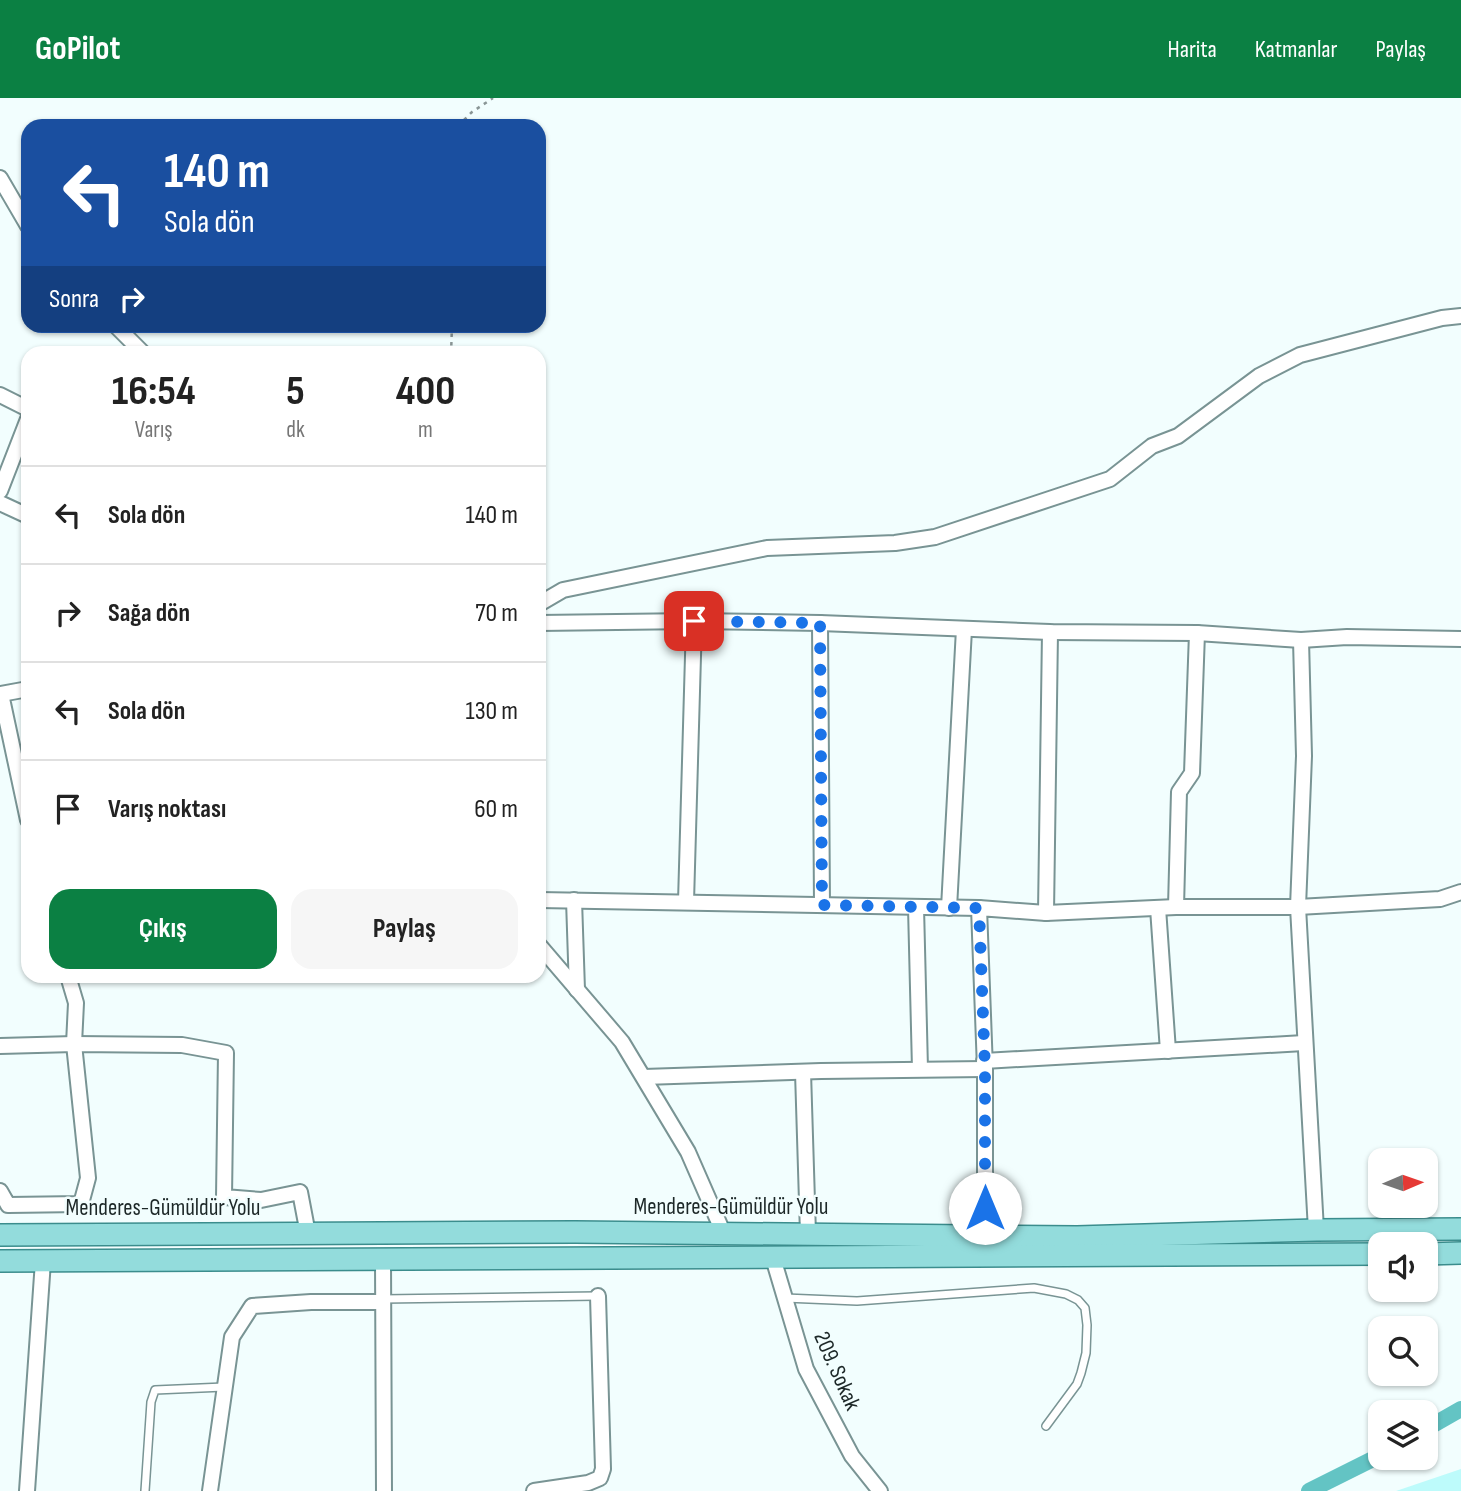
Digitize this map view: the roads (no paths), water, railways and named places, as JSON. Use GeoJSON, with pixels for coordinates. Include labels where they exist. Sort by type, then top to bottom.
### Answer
{"type":"FeatureCollection","features":[{"type":"Feature","properties":{"kind":"main road","name":"Menderes-Gümüldür Yolu"},"geometry":{"type":"LineString","coordinates":[[0,1235],[723,1232],[1077,1237],[1461,1229]]}},
{"type":"Feature","properties":{"kind":"main road"},"geometry":{"type":"LineString","coordinates":[[0,1261],[1368,1254]]}},
{"type":"Feature","properties":{"kind":"main road"},"geometry":{"type":"LineString","coordinates":[[1438,1254],[1461,1254]]}},
{"type":"Feature","properties":{"kind":"street"},"geometry":{"type":"LineString","coordinates":[[0,178],[21,214]]}},
{"type":"Feature","properties":{"kind":"street"},"geometry":{"type":"LineString","coordinates":[[546,600],[563,590],[767,548],[895,543],[935,537],[1110,479],[1152,446],[1178,436],[1259,376],[1300,355],[1442,318],[1461,316]]}},
{"type":"Feature","properties":{"kind":"street"},"geometry":{"type":"LineString","coordinates":[[123,333],[136,346]]}},
{"type":"Feature","properties":{"kind":"street"},"geometry":{"type":"LineString","coordinates":[[0,395],[21,406]]}},
{"type":"Feature","properties":{"kind":"street"},"geometry":{"type":"LineString","coordinates":[[0,491],[21,437]]}},
{"type":"Feature","properties":{"kind":"street"},"geometry":{"type":"LineString","coordinates":[[0,503],[21,513]]}},
{"type":"Feature","properties":{"kind":"street"},"geometry":{"type":"LineString","coordinates":[[686,902],[694,621]]}},
{"type":"Feature","properties":{"kind":"street"},"geometry":{"type":"LineString","coordinates":[[546,623],[820,623],[1049,632],[1198,633],[1301,640],[1347,637],[1461,639]]}},
{"type":"Feature","properties":{"kind":"street"},"geometry":{"type":"LineString","coordinates":[[820,623],[822,905]]}},
{"type":"Feature","properties":{"kind":"street"},"geometry":{"type":"LineString","coordinates":[[949,908],[964,629]]}},
{"type":"Feature","properties":{"kind":"street"},"geometry":{"type":"LineString","coordinates":[[1046,913],[1049,632]]}},
{"type":"Feature","properties":{"kind":"street"},"geometry":{"type":"LineString","coordinates":[[1176,907],[1179,792],[1192,772],[1198,633]]}},
{"type":"Feature","properties":{"kind":"street"},"geometry":{"type":"LineString","coordinates":[[1301,640],[1304,756],[1298,907],[1316,1230]]}},
{"type":"Feature","properties":{"kind":"street"},"geometry":{"type":"LineString","coordinates":[[21,690],[0,691],[21,788]]}},
{"type":"Feature","properties":{"kind":"street"},"geometry":{"type":"LineString","coordinates":[[546,900],[979,908],[1046,913],[1176,907],[1298,907],[1440,899],[1461,892]]}},
{"type":"Feature","properties":{"kind":"street"},"geometry":{"type":"LineString","coordinates":[[574,900],[577,990]]}},
{"type":"Feature","properties":{"kind":"street"},"geometry":{"type":"LineString","coordinates":[[916,907],[920,1069]]}},
{"type":"Feature","properties":{"kind":"street"},"geometry":{"type":"LineString","coordinates":[[979,908],[984,1065],[985,1236]]}},
{"type":"Feature","properties":{"kind":"street"},"geometry":{"type":"LineString","coordinates":[[1157,908],[1168,1051]]}},
{"type":"Feature","properties":{"kind":"street"},"geometry":{"type":"LineString","coordinates":[[546,953],[622,1042],[688,1152],[723,1232]]}},
{"type":"Feature","properties":{"kind":"street"},"geometry":{"type":"LineString","coordinates":[[0,1191],[8,1205],[81,1204],[88,1178],[74,1044],[76,1003],[71,983]]}},
{"type":"Feature","properties":{"kind":"street"},"geometry":{"type":"LineString","coordinates":[[644,1077],[920,1069],[1304,1043]]}},
{"type":"Feature","properties":{"kind":"street"},"geometry":{"type":"LineString","coordinates":[[0,1046],[182,1045],[226,1053],[224,1197],[261,1200],[300,1192],[308,1234]]}},
{"type":"Feature","properties":{"kind":"street"},"geometry":{"type":"LineString","coordinates":[[803,1072],[808,1234]]}},
{"type":"Feature","properties":{"kind":"street","name":"209. Sokak"},"geometry":{"type":"LineString","coordinates":[[773,1258],[806,1368],[852,1456],[880,1491]]}},
{"type":"Feature","properties":{"kind":"street"},"geometry":{"type":"LineString","coordinates":[[383,1259],[384,1491]]}},
{"type":"Feature","properties":{"kind":"street"},"geometry":{"type":"LineString","coordinates":[[27,1491],[43,1261]]}},
{"type":"Feature","properties":{"kind":"street"},"geometry":{"type":"LineString","coordinates":[[534,1491],[588,1483],[600,1478],[603,1469],[598,1296]]}},
{"type":"Feature","properties":{"kind":"street"},"geometry":{"type":"LineString","coordinates":[[211,1491],[232,1337],[252,1306],[383,1300]]}},
{"type":"Feature","properties":{"kind":"lane"},"geometry":{"type":"LineString","coordinates":[[785,1298],[857,1301],[1034,1288],[1066,1294],[1086,1308],[1086,1353],[1077,1384],[1046,1426]]}},
{"type":"Feature","properties":{"kind":"lane"},"geometry":{"type":"LineString","coordinates":[[383,1300],[598,1296]]}},
{"type":"Feature","properties":{"kind":"lane"},"geometry":{"type":"LineString","coordinates":[[145,1491],[150,1414],[155,1390],[225,1387]]}},
{"type":"Feature","properties":{"kind":"waterway"},"geometry":{"type":"LineString","coordinates":[[1438,1422],[1461,1409]]}},
{"type":"Feature","properties":{"kind":"waterway"},"geometry":{"type":"LineString","coordinates":[[1309,1491],[1368,1462]]}}]}
